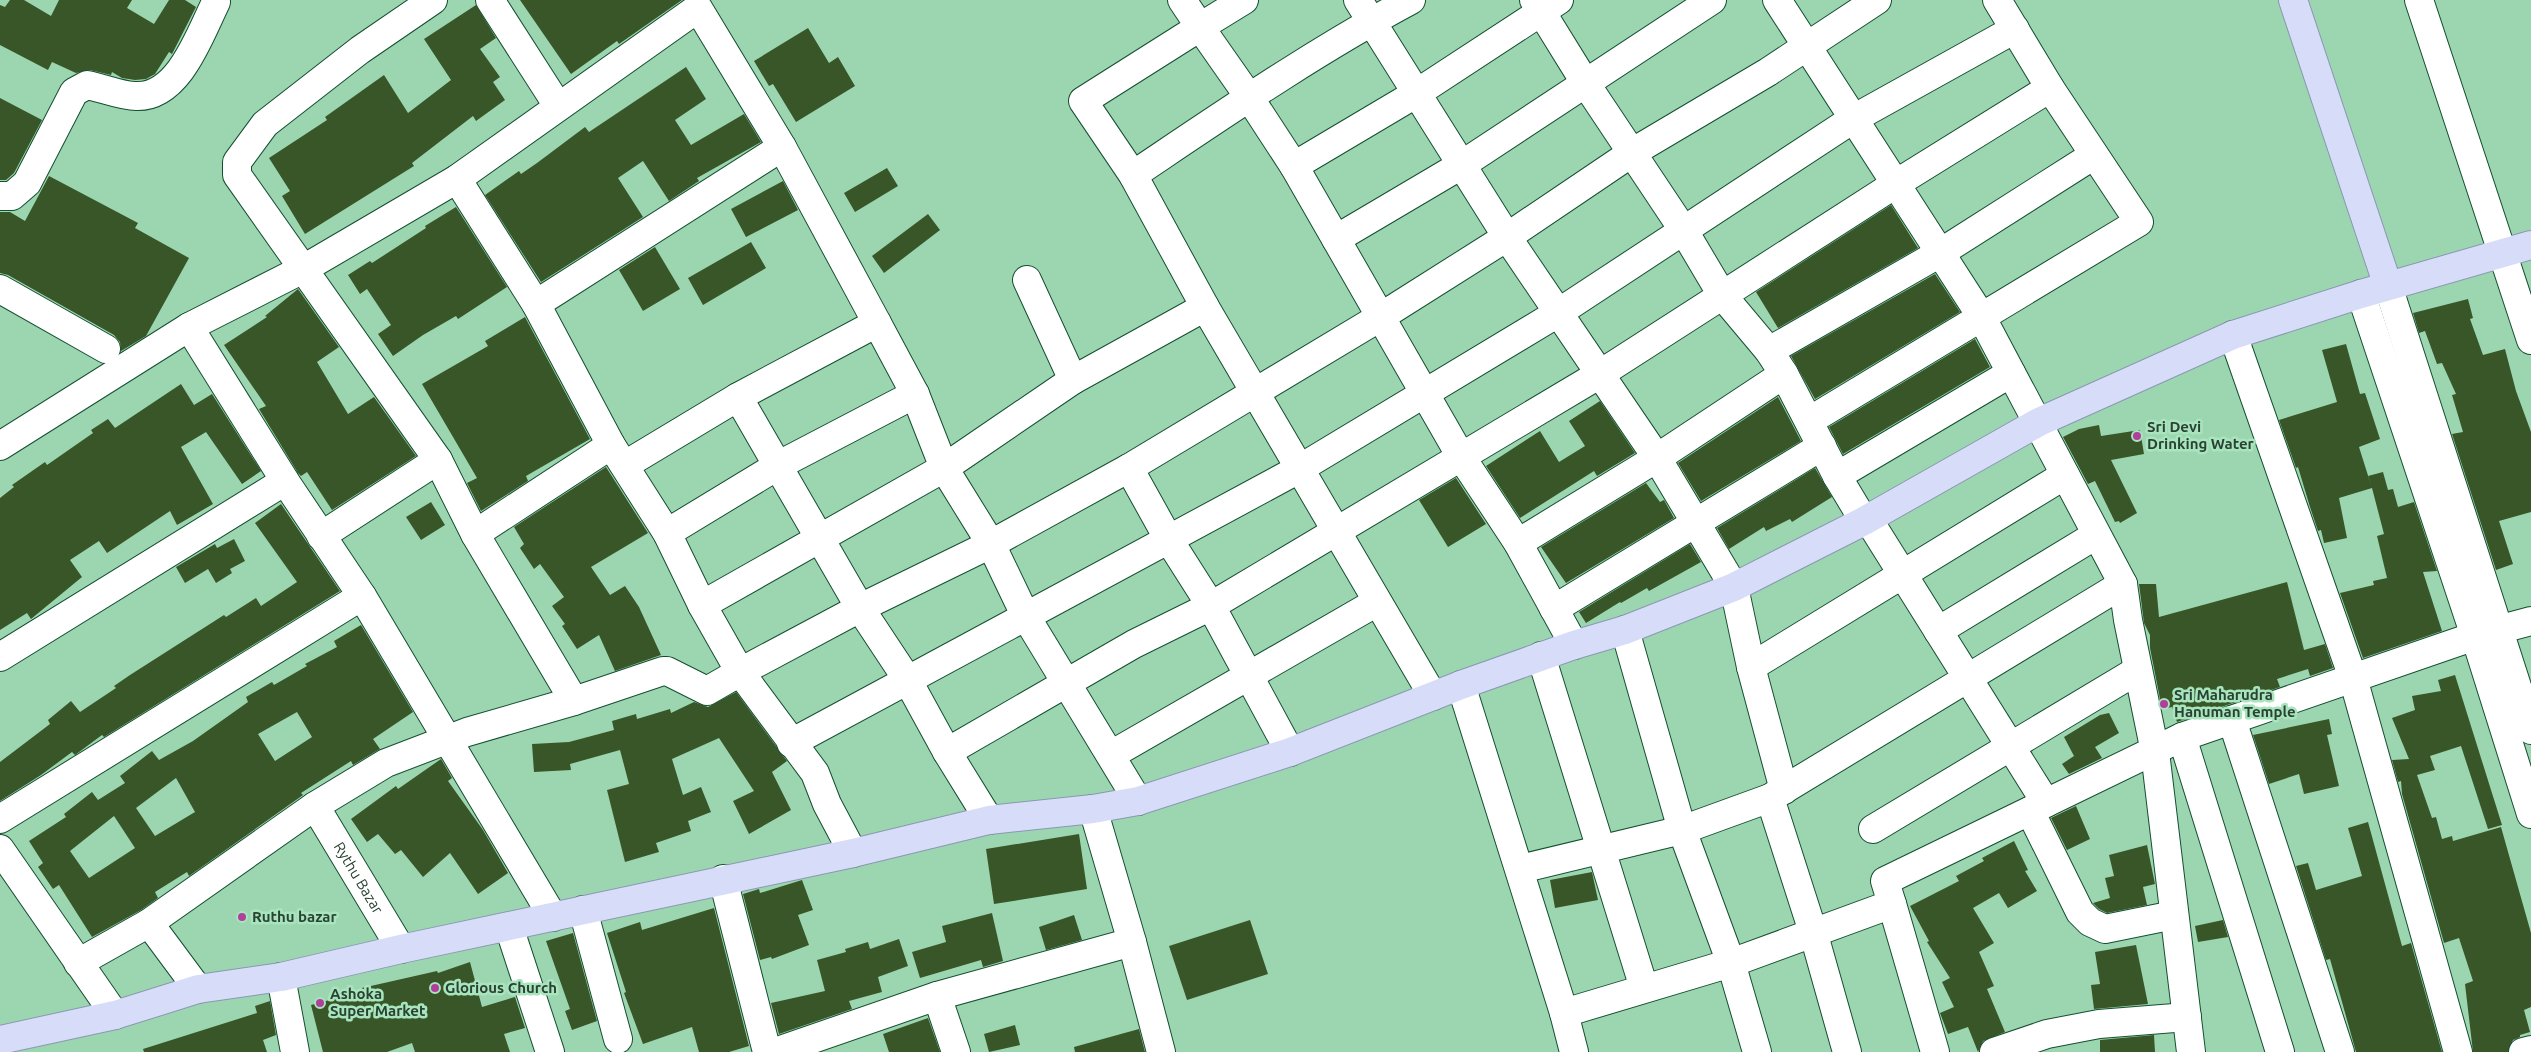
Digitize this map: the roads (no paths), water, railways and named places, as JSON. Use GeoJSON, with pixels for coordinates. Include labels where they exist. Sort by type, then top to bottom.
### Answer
{"type":"FeatureCollection","features":[{"type":"Feature","properties":{"kind":"main road"},"geometry":{"type":"LineString","coordinates":[[2294,0],[2388,286]]}},
{"type":"Feature","properties":{"kind":"main road"},"geometry":{"type":"LineString","coordinates":[[0,1040],[115,1015],[198,989],[281,977],[723,879],[853,853],[989,820],[1093,809],[1138,801],[1290,752],[1461,685],[1541,656],[1625,630],[1734,587],[1866,520],[2039,422],[2234,336],[2361,294],[2531,245]]}},
{"type":"Feature","properties":{"kind":"street"},"geometry":{"type":"LineString","coordinates":[[433,0],[360,50],[265,124],[237,162],[237,175],[305,268],[438,460],[475,534],[574,701]]}},
{"type":"Feature","properties":{"kind":"street"},"geometry":{"type":"LineString","coordinates":[[490,0],[558,106]]}},
{"type":"Feature","properties":{"kind":"street"},"geometry":{"type":"LineString","coordinates":[[1182,0],[1294,166],[1382,316],[1460,455],[1518,542],[1574,645]]}},
{"type":"Feature","properties":{"kind":"street"},"geometry":{"type":"LineString","coordinates":[[1244,0],[1083,101],[1133,175],[1205,307],[1432,696]]}},
{"type":"Feature","properties":{"kind":"street"},"geometry":{"type":"LineString","coordinates":[[1133,175],[1249,97],[1365,11],[1411,0]]}},
{"type":"Feature","properties":{"kind":"street"},"geometry":{"type":"LineString","coordinates":[[1336,239],[1463,164],[1712,0]]}},
{"type":"Feature","properties":{"kind":"street"},"geometry":{"type":"LineString","coordinates":[[1777,0],[1853,119],[1897,183],[1981,316],[2039,422],[2123,584],[2155,752],[2191,1052]]}},
{"type":"Feature","properties":{"kind":"street"},"geometry":{"type":"LineString","coordinates":[[78,963],[149,923],[315,806],[386,763],[448,738],[574,701],[663,671],[667,671],[707,691],[860,608],[991,544],[1129,468],[1382,316],[1507,237],[1632,152],[1768,72],[1877,0]]}},
{"type":"Feature","properties":{"kind":"street"},"geometry":{"type":"LineString","coordinates":[[1809,421],[2138,222],[2050,88],[1997,0]]}},
{"type":"Feature","properties":{"kind":"street"},"geometry":{"type":"LineString","coordinates":[[2419,0],[2444,81],[2504,252],[2531,340]]}},
{"type":"Feature","properties":{"kind":"street"},"geometry":{"type":"LineString","coordinates":[[0,196],[12,196],[27,183],[74,92],[80,87],[88,85],[136,96],[155,94],[170,83],[182,68],[216,2]]}},
{"type":"Feature","properties":{"kind":"street"},"geometry":{"type":"LineString","coordinates":[[0,446],[189,327],[305,268],[456,179],[695,4],[782,147],[915,394],[944,468],[991,544],[1025,615],[1138,801]]}},
{"type":"Feature","properties":{"kind":"street"},"geometry":{"type":"LineString","coordinates":[[1294,166],[1417,93],[1545,4],[1586,84],[1684,231],[1722,295],[1769,351],[1784,374],[1837,476],[2011,747],[2038,807],[2080,912],[2090,922],[2105,929],[2174,915]]}},
{"type":"Feature","properties":{"kind":"street"},"geometry":{"type":"LineString","coordinates":[[1365,11],[1463,164],[1507,237],[1657,458],[1734,587],[1777,794],[1847,1052]]}},
{"type":"Feature","properties":{"kind":"street"},"geometry":{"type":"LineString","coordinates":[[791,743],[1025,615],[1169,540],[1299,469],[1558,313],[1853,119],[2015,29]]}},
{"type":"Feature","properties":{"kind":"street"},"geometry":{"type":"LineString","coordinates":[[947,752],[1134,644],[1211,606],[1460,455],[1600,374],[1897,183],[2050,88]]}},
{"type":"Feature","properties":{"kind":"street"},"geometry":{"type":"LineString","coordinates":[[536,304],[782,147]]}},
{"type":"Feature","properties":{"kind":"street"},"geometry":{"type":"LineString","coordinates":[[1769,351],[1940,253],[2094,155]]}},
{"type":"Feature","properties":{"kind":"street"},"geometry":{"type":"LineString","coordinates":[[456,179],[536,304],[618,455],[667,533],[702,605],[740,672],[815,773],[827,804],[853,853]]}},
{"type":"Feature","properties":{"kind":"street"},"geometry":{"type":"LineString","coordinates":[[1027,280],[1073,380]]}},
{"type":"Feature","properties":{"kind":"street"},"geometry":{"type":"LineString","coordinates":[[2388,286],[2487,633],[2531,814]]}},
{"type":"Feature","properties":{"kind":"street"},"geometry":{"type":"LineString","coordinates":[[0,289],[106,349]]}},
{"type":"Feature","properties":{"kind":"street"},"geometry":{"type":"LineString","coordinates":[[2361,294],[2487,633],[2531,730]]}},
{"type":"Feature","properties":{"kind":"street"},"geometry":{"type":"LineString","coordinates":[[702,605],[944,468],[1073,380],[1205,307]]}},
{"type":"Feature","properties":{"kind":"street"},"geometry":{"type":"LineString","coordinates":[[475,534],[618,455],[738,397],[877,323]]}},
{"type":"Feature","properties":{"kind":"street"},"geometry":{"type":"LineString","coordinates":[[189,327],[285,481],[362,596],[553,917]]}},
{"type":"Feature","properties":{"kind":"street"},"geometry":{"type":"LineString","coordinates":[[2234,336],[2354,678],[2458,1052]]}},
{"type":"Feature","properties":{"kind":"street"},"geometry":{"type":"LineString","coordinates":[[1837,476],[2011,373]]}},
{"type":"Feature","properties":{"kind":"street"},"geometry":{"type":"LineString","coordinates":[[1518,542],[1657,458],[1784,374]]}},
{"type":"Feature","properties":{"kind":"street"},"geometry":{"type":"LineString","coordinates":[[667,533],[778,465],[915,394]]}},
{"type":"Feature","properties":{"kind":"street"},"geometry":{"type":"LineString","coordinates":[[738,397],[860,608],[907,679],[947,752],[989,820]]}},
{"type":"Feature","properties":{"kind":"street"},"geometry":{"type":"LineString","coordinates":[[1554,609],[1822,446]]}},
{"type":"Feature","properties":{"kind":"street"},"geometry":{"type":"LineString","coordinates":[[321,536],[438,460]]}},
{"type":"Feature","properties":{"kind":"street"},"geometry":{"type":"LineString","coordinates":[[1129,468],[1169,540],[1211,606],[1251,676],[1290,752]]}},
{"type":"Feature","properties":{"kind":"street"},"geometry":{"type":"LineString","coordinates":[[1751,667],[1900,574],[2065,475]]}},
{"type":"Feature","properties":{"kind":"street"},"geometry":{"type":"LineString","coordinates":[[0,657],[285,481]]}},
{"type":"Feature","properties":{"kind":"street"},"geometry":{"type":"LineString","coordinates":[[1938,632],[2096,535]]}},
{"type":"Feature","properties":{"kind":"street"},"geometry":{"type":"LineString","coordinates":[[1520,869],[1682,830],[1777,794],[2123,584]]}},
{"type":"Feature","properties":{"kind":"street"},"geometry":{"type":"LineString","coordinates":[[0,819],[362,596]]}},
{"type":"Feature","properties":{"kind":"street"},"geometry":{"type":"LineString","coordinates":[[1111,755],[1378,602]]}},
{"type":"Feature","properties":{"kind":"street"},"geometry":{"type":"LineString","coordinates":[[1935,1052],[1885,880],[2155,752],[2182,737],[2487,633],[2531,621]]}},
{"type":"Feature","properties":{"kind":"street"},"geometry":{"type":"LineString","coordinates":[[1625,630],[1682,830],[1731,964],[1757,1052]]}},
{"type":"Feature","properties":{"kind":"street"},"geometry":{"type":"LineString","coordinates":[[1541,656],[1603,849],[1644,988]]}},
{"type":"Feature","properties":{"kind":"street"},"geometry":{"type":"LineString","coordinates":[[1873,829],[2138,670]]}},
{"type":"Feature","properties":{"kind":"street"},"geometry":{"type":"LineString","coordinates":[[1461,685],[1520,869],[1574,1052]]}},
{"type":"Feature","properties":{"kind":"street"},"geometry":{"type":"LineString","coordinates":[[2232,720],[2340,1052]]}},
{"type":"Feature","properties":{"kind":"street"},"geometry":{"type":"LineString","coordinates":[[2182,737],[2280,1052]]}},
{"type":"Feature","properties":{"kind":"street","name":"Rythu Bazar"},"geometry":{"type":"LineString","coordinates":[[315,806],[401,949]]}},
{"type":"Feature","properties":{"kind":"street"},"geometry":{"type":"LineString","coordinates":[[1093,809],[1132,942],[1161,1052]]}},
{"type":"Feature","properties":{"kind":"street"},"geometry":{"type":"LineString","coordinates":[[0,849],[115,1015]]}},
{"type":"Feature","properties":{"kind":"street"},"geometry":{"type":"LineString","coordinates":[[723,879],[767,1052]]}},
{"type":"Feature","properties":{"kind":"street"},"geometry":{"type":"LineString","coordinates":[[1564,1013],[1731,964],[1814,935],[1892,904]]}},
{"type":"Feature","properties":{"kind":"street"},"geometry":{"type":"LineString","coordinates":[[583,910],[618,1039]]}},
{"type":"Feature","properties":{"kind":"street"},"geometry":{"type":"LineString","coordinates":[[149,923],[198,989]]}},
{"type":"Feature","properties":{"kind":"street"},"geometry":{"type":"LineString","coordinates":[[509,927],[550,1052]]}},
{"type":"Feature","properties":{"kind":"street"},"geometry":{"type":"LineString","coordinates":[[776,1052],[937,996],[1132,942]]}},
{"type":"Feature","properties":{"kind":"street"},"geometry":{"type":"LineString","coordinates":[[281,977],[295,1052]]}},
{"type":"Feature","properties":{"kind":"street"},"geometry":{"type":"LineString","coordinates":[[937,996],[956,1052]]}},
{"type":"Feature","properties":{"kind":"street"},"geometry":{"type":"LineString","coordinates":[[1994,1052],[2047,1034],[2099,1024],[2187,1017]]}},
{"type":"Feature","properties":{"kind":"street"},"geometry":{"type":"LineString","coordinates":[[2523,1052],[2531,1050]]}},
{"type":"Feature","properties":{"kind":"place","name":"Sri Devi Drinking Water"},"geometry":{"type":"Point","coordinates":[2137,436]}},
{"type":"Feature","properties":{"kind":"place","name":"Sri Maharudra Hanuman Temple"},"geometry":{"type":"Point","coordinates":[2164,704]}},
{"type":"Feature","properties":{"kind":"place","name":"Ruthu bazar"},"geometry":{"type":"Point","coordinates":[242,917]}},
{"type":"Feature","properties":{"kind":"place","name":"Glorious Church"},"geometry":{"type":"Point","coordinates":[435,988]}},
{"type":"Feature","properties":{"kind":"place","name":"Ashoka Super Market"},"geometry":{"type":"Point","coordinates":[320,1003]}}]}
